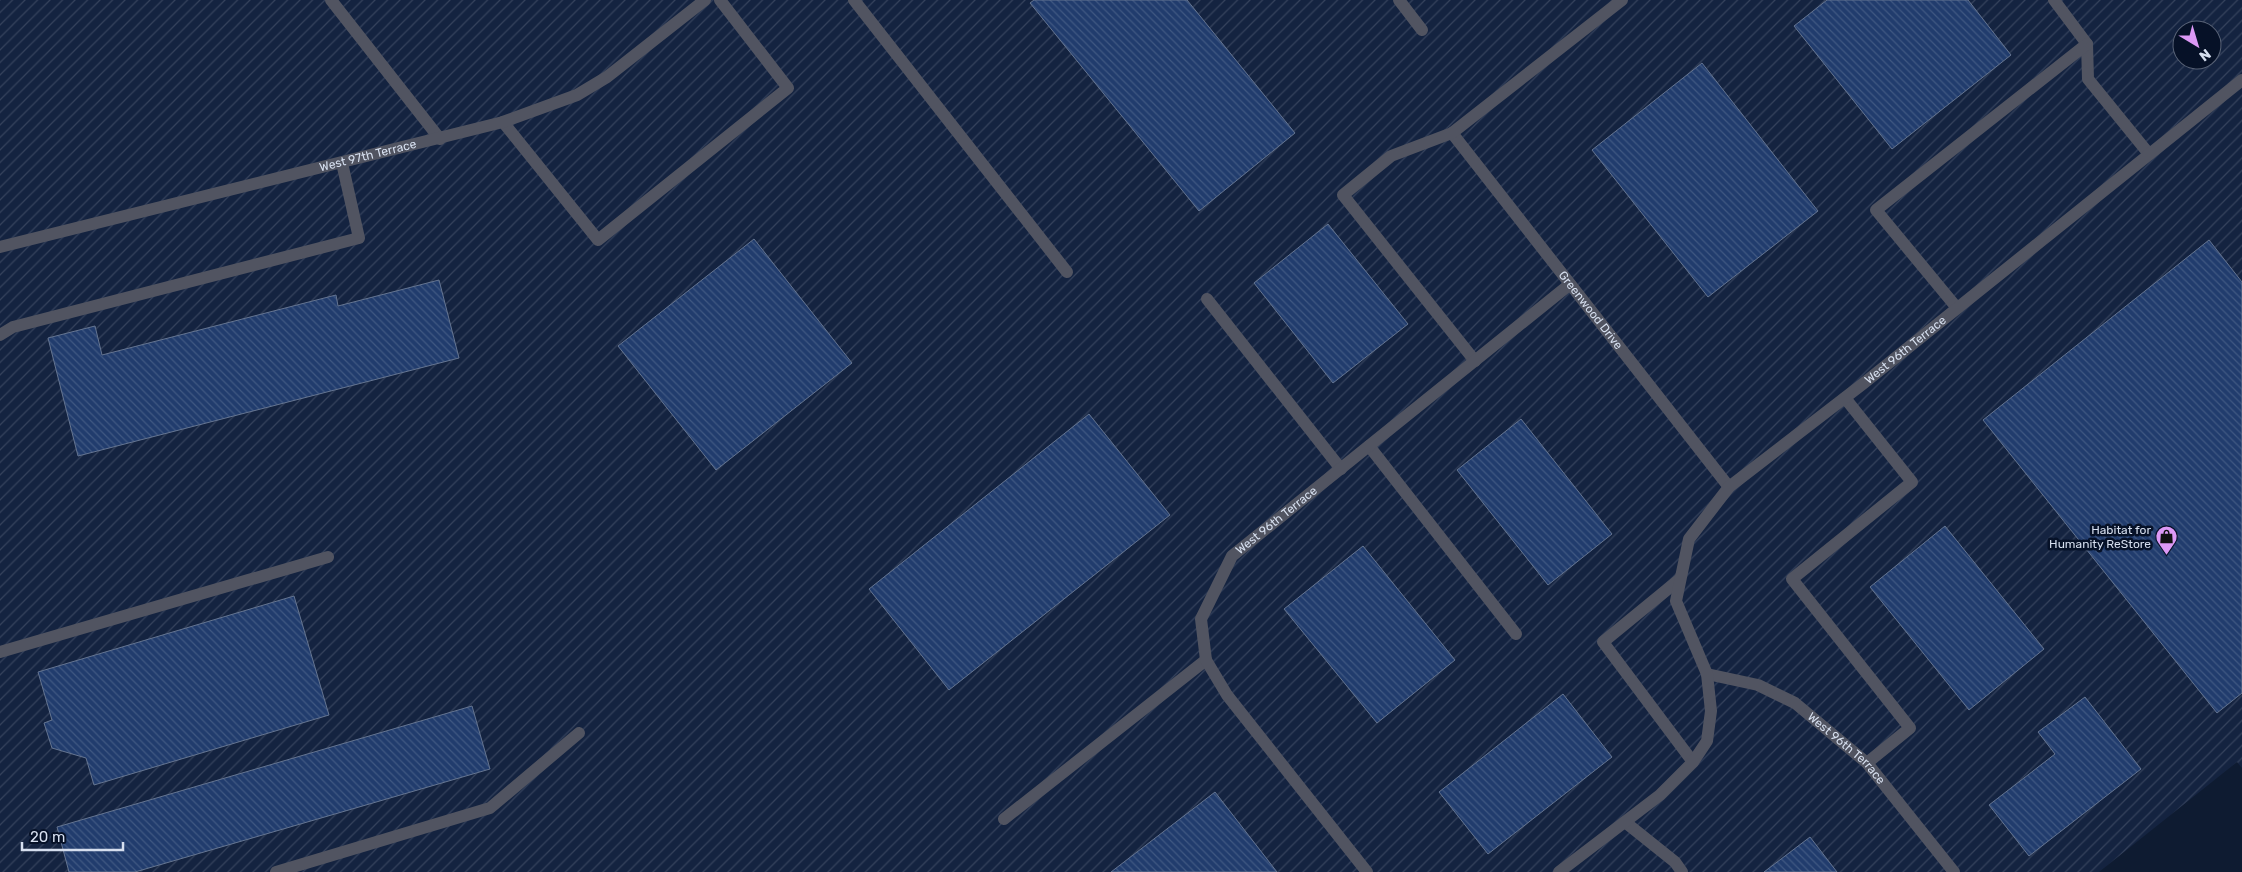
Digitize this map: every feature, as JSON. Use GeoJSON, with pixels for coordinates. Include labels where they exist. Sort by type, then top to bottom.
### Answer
{"type":"FeatureCollection","features":[{"type":"Feature","properties":{"kind":"street"},"geometry":{"type":"LineString","coordinates":[[331,0],[440,139]]}},
{"type":"Feature","properties":{"kind":"street","name":"West 97th Terrace"},"geometry":{"type":"LineString","coordinates":[[0,246],[503,122],[577,95],[607,77],[705,0]]}},
{"type":"Feature","properties":{"kind":"street"},"geometry":{"type":"LineString","coordinates":[[503,122],[598,240],[788,88],[720,0]]}},
{"type":"Feature","properties":{"kind":"street"},"geometry":{"type":"LineString","coordinates":[[854,0],[1067,272]]}},
{"type":"Feature","properties":{"kind":"street"},"geometry":{"type":"LineString","coordinates":[[1399,0],[1422,30]]}},
{"type":"Feature","properties":{"kind":"street"},"geometry":{"type":"LineString","coordinates":[[1475,361],[1343,195],[1391,156],[1452,133],[1622,0]]}},
{"type":"Feature","properties":{"kind":"street"},"geometry":{"type":"LineString","coordinates":[[2054,0],[2087,44],[2088,79],[2149,154]]}},
{"type":"Feature","properties":{"kind":"street"},"geometry":{"type":"LineString","coordinates":[[1957,308],[1876,210],[2087,44]]}},
{"type":"Feature","properties":{"kind":"street","name":"West 96th Terrace"},"geometry":{"type":"LineString","coordinates":[[1559,872],[1660,795],[1693,762],[1706,741],[1711,711],[1707,674],[1676,602],[1689,539],[1729,487],[1845,398],[2242,80]]}},
{"type":"Feature","properties":{"kind":"street","name":"Greenwood Drive"},"geometry":{"type":"LineString","coordinates":[[1452,133],[1569,285],[1729,487]]}},
{"type":"Feature","properties":{"kind":"street"},"geometry":{"type":"LineString","coordinates":[[0,335],[13,327],[359,238],[342,163]]}},
{"type":"Feature","properties":{"kind":"street","name":"West 96th Terrace"},"geometry":{"type":"LineString","coordinates":[[1367,872],[1227,695],[1206,660],[1200,619],[1232,556],[1569,285]]}},
{"type":"Feature","properties":{"kind":"street"},"geometry":{"type":"LineString","coordinates":[[1207,299],[1341,469]]}},
{"type":"Feature","properties":{"kind":"street"},"geometry":{"type":"LineString","coordinates":[[1845,398],[1912,482],[1792,579],[1910,728],[1867,763]]}},
{"type":"Feature","properties":{"kind":"street"},"geometry":{"type":"LineString","coordinates":[[1369,446],[1516,634]]}},
{"type":"Feature","properties":{"kind":"street"},"geometry":{"type":"LineString","coordinates":[[0,652],[328,557]]}},
{"type":"Feature","properties":{"kind":"street"},"geometry":{"type":"LineString","coordinates":[[1680,579],[1603,642],[1693,762]]}},
{"type":"Feature","properties":{"kind":"street"},"geometry":{"type":"LineString","coordinates":[[1004,819],[1206,660]]}},
{"type":"Feature","properties":{"kind":"street","name":"West 96th Terrace"},"geometry":{"type":"LineString","coordinates":[[1707,674],[1758,685],[1795,703],[1867,763],[1954,872]]}},
{"type":"Feature","properties":{"kind":"street"},"geometry":{"type":"LineString","coordinates":[[276,872],[490,808],[579,733]]}},
{"type":"Feature","properties":{"kind":"street"},"geometry":{"type":"LineString","coordinates":[[1625,822],[1675,862],[1682,872]]}},
{"type":"Feature","properties":{"kind":"shaded area"},"geometry":{"type":"Polygon","coordinates":[[[0,0],[2242,0],[2242,768],[2237,762],[2099,872],[0,872],[0,0]]]}},
{"type":"Feature","properties":{"kind":"building"},"geometry":{"type":"Polygon","coordinates":[[[1034,0],[1187,0],[1295,133],[1199,211],[1030,3],[1034,0]]]}},
{"type":"Feature","properties":{"kind":"building"},"geometry":{"type":"Polygon","coordinates":[[[1827,0],[1968,0],[2011,55],[1892,149],[1794,26],[1827,0]]]}},
{"type":"Feature","properties":{"kind":"building"},"geometry":{"type":"Polygon","coordinates":[[[1702,63],[1818,211],[1708,297],[1592,150],[1702,63]]]}},
{"type":"Feature","properties":{"kind":"building"},"geometry":{"type":"Polygon","coordinates":[[[1328,224],[1408,324],[1333,383],[1254,283],[1328,224]]]}},
{"type":"Feature","properties":{"kind":"building"},"geometry":{"type":"Polygon","coordinates":[[[754,239],[852,363],[716,470],[618,346],[754,239]]]}},
{"type":"Feature","properties":{"kind":"building","name":"Habitat for Humanity ReStore"},"geometry":{"type":"Polygon","coordinates":[[[2209,240],[2242,282],[2242,693],[2217,713],[1983,420],[2209,240]]]}},
{"type":"Feature","properties":{"kind":"building"},"geometry":{"type":"Polygon","coordinates":[[[439,280],[459,358],[78,456],[48,338],[95,326],[102,355],[336,295],[338,306],[439,280]]]}},
{"type":"Feature","properties":{"kind":"building"},"geometry":{"type":"Polygon","coordinates":[[[1089,414],[1170,515],[949,690],[869,589],[1089,414]]]}},
{"type":"Feature","properties":{"kind":"building"},"geometry":{"type":"Polygon","coordinates":[[[1521,419],[1612,534],[1548,585],[1457,470],[1521,419]]]}},
{"type":"Feature","properties":{"kind":"building"},"geometry":{"type":"Polygon","coordinates":[[[1945,526],[2044,649],[1969,710],[1870,587],[1945,526]]]}},
{"type":"Feature","properties":{"kind":"building"},"geometry":{"type":"Polygon","coordinates":[[[1363,546],[1455,660],[1377,723],[1284,609],[1363,546]]]}},
{"type":"Feature","properties":{"kind":"building"},"geometry":{"type":"Polygon","coordinates":[[[294,596],[329,715],[94,785],[86,758],[52,748],[44,723],[52,720],[38,672],[294,596]]]}},
{"type":"Feature","properties":{"kind":"building"},"geometry":{"type":"Polygon","coordinates":[[[1563,694],[1612,757],[1488,854],[1439,792],[1563,694]]]}},
{"type":"Feature","properties":{"kind":"building"},"geometry":{"type":"Polygon","coordinates":[[[2085,697],[2141,769],[2029,856],[1989,805],[2055,754],[2038,732],[2085,697]]]}},
{"type":"Feature","properties":{"kind":"building"},"geometry":{"type":"Polygon","coordinates":[[[472,706],[490,769],[135,872],[69,872],[57,827],[472,706]]]}},
{"type":"Feature","properties":{"kind":"building"},"geometry":{"type":"Polygon","coordinates":[[[1215,792],[1277,872],[1111,872],[1215,792]]]}},
{"type":"Feature","properties":{"kind":"building"},"geometry":{"type":"Polygon","coordinates":[[[1810,837],[1837,872],[1764,872],[1810,837]]]}},
{"type":"Feature","properties":{"kind":"place","name":"Habitat for Humanity ReStore"},"geometry":{"type":"Point","coordinates":[2167,556]}}]}
